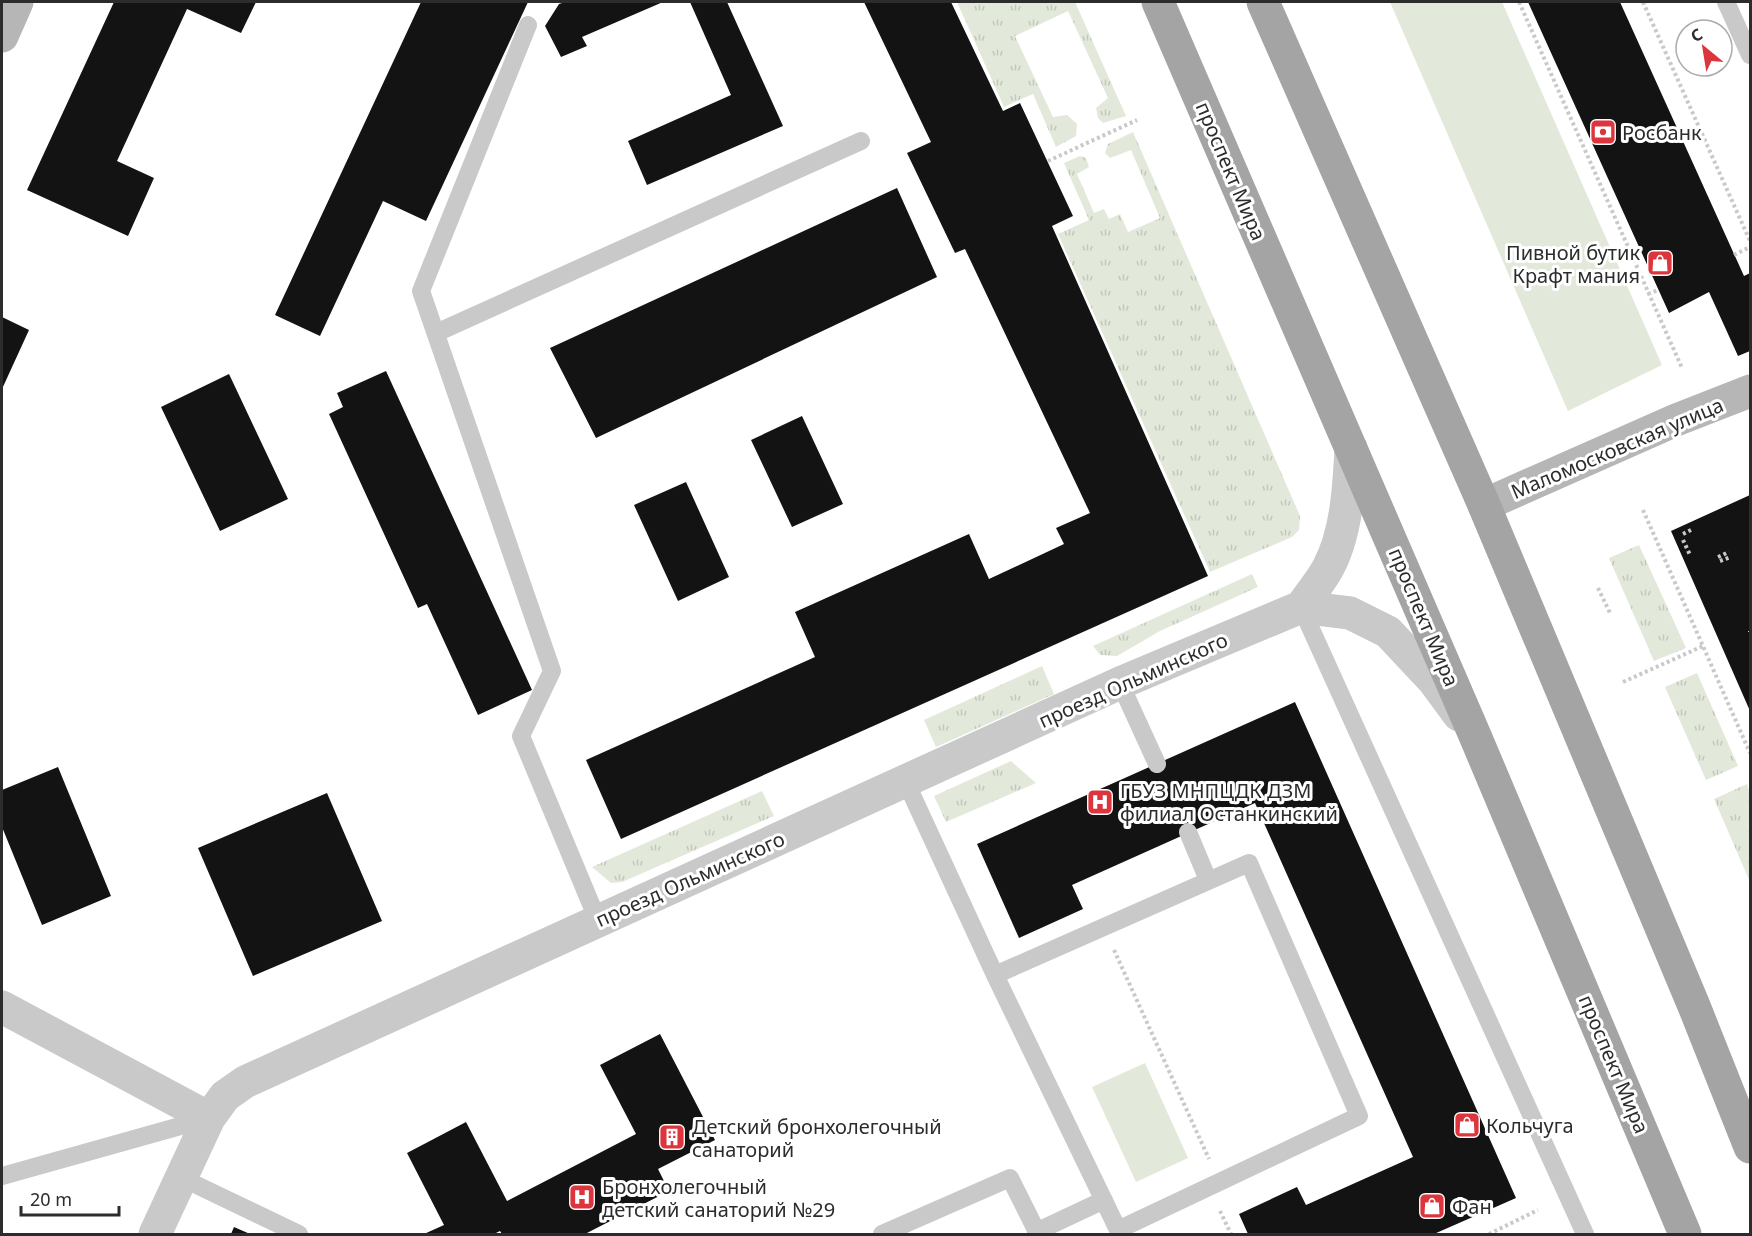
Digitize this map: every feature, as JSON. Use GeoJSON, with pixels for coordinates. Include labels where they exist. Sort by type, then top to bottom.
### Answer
{"type":"FeatureCollection","features":[{"type":"Feature","properties":{"kind":"main road","name":"проспект Мира"},"geometry":{"type":"LineString","coordinates":[[1158,2],[1476,738],[1685,1234]]}},
{"type":"Feature","properties":{"kind":"main road"},"geometry":{"type":"LineString","coordinates":[[1263,2],[1484,505],[1694,1005],[1749,1142]]}},
{"type":"Feature","properties":{"kind":"street"},"geometry":{"type":"LineString","coordinates":[[2,36],[18,2]]}},
{"type":"Feature","properties":{"kind":"street","name":"Маломосковская улица"},"geometry":{"type":"LineString","coordinates":[[1484,505],[1676,420],[1750,391]]}},
{"type":"Feature","properties":{"kind":"street"},"geometry":{"type":"LineString","coordinates":[[1351,448],[1349,489],[1340,532],[1329,567],[1301,606],[1350,613],[1388,632],[1434,681],[1476,738]]}},
{"type":"Feature","properties":{"kind":"street","name":"проезд Ольминского"},"geometry":{"type":"LineString","coordinates":[[155,1234],[209,1118],[225,1096],[261,1074],[1120,683],[1301,606]]}},
{"type":"Feature","properties":{"kind":"street"},"geometry":{"type":"LineString","coordinates":[[2,1007],[209,1118]]}},
{"type":"Feature","properties":{"kind":"lane"},"geometry":{"type":"LineString","coordinates":[[1726,2],[1750,55]]}},
{"type":"Feature","properties":{"kind":"lane"},"geometry":{"type":"LineString","coordinates":[[528,25],[421,291],[552,671],[521,736],[598,921]]}},
{"type":"Feature","properties":{"kind":"lane"},"geometry":{"type":"LineString","coordinates":[[435,333],[861,141]]}},
{"type":"Feature","properties":{"kind":"lane"},"geometry":{"type":"LineString","coordinates":[[1301,606],[1585,1234]]}},
{"type":"Feature","properties":{"kind":"lane"},"geometry":{"type":"LineString","coordinates":[[1120,683],[1157,764]]}},
{"type":"Feature","properties":{"kind":"lane"},"geometry":{"type":"LineString","coordinates":[[906,782],[995,975],[1119,1232],[1219,1181],[1359,1116],[1249,863],[995,975]]}},
{"type":"Feature","properties":{"kind":"lane"},"geometry":{"type":"LineString","coordinates":[[1188,832],[1208,880]]}},
{"type":"Feature","properties":{"kind":"lane"},"geometry":{"type":"LineString","coordinates":[[2,1176],[209,1118]]}},
{"type":"Feature","properties":{"kind":"lane"},"geometry":{"type":"LineString","coordinates":[[182,1178],[299,1234]]}},
{"type":"Feature","properties":{"kind":"lane"},"geometry":{"type":"LineString","coordinates":[[882,1234],[1010,1178],[1037,1233],[1104,1200]]}},
{"type":"Feature","properties":{"kind":"path"},"geometry":{"type":"LineString","coordinates":[[1519,2],[1682,368]]}},
{"type":"Feature","properties":{"kind":"path"},"geometry":{"type":"LineString","coordinates":[[1643,2],[1750,241]]}},
{"type":"Feature","properties":{"kind":"path"},"geometry":{"type":"LineString","coordinates":[[1048,161],[1137,120]]}},
{"type":"Feature","properties":{"kind":"path"},"geometry":{"type":"LineString","coordinates":[[1734,255],[1750,247]]}},
{"type":"Feature","properties":{"kind":"path"},"geometry":{"type":"LineString","coordinates":[[1648,294],[1658,290]]}},
{"type":"Feature","properties":{"kind":"path"},"geometry":{"type":"LineString","coordinates":[[1643,510],[1750,753]]}},
{"type":"Feature","properties":{"kind":"path"},"geometry":{"type":"LineString","coordinates":[[1683,534],[1691,530]]}},
{"type":"Feature","properties":{"kind":"path"},"geometry":{"type":"LineString","coordinates":[[1683,540],[1689,555]]}},
{"type":"Feature","properties":{"kind":"path"},"geometry":{"type":"LineString","coordinates":[[1719,559],[1730,555]]}},
{"type":"Feature","properties":{"kind":"path"},"geometry":{"type":"LineString","coordinates":[[1598,588],[1611,615]]}},
{"type":"Feature","properties":{"kind":"path"},"geometry":{"type":"LineString","coordinates":[[1623,682],[1702,646]]}},
{"type":"Feature","properties":{"kind":"path"},"geometry":{"type":"LineString","coordinates":[[1103,927],[1219,1181],[1215,1199],[1231,1234]]}},
{"type":"Feature","properties":{"kind":"path"},"geometry":{"type":"LineString","coordinates":[[1489,1234],[1538,1210]]}},
{"type":"Feature","properties":{"kind":"green space"},"geometry":{"type":"Polygon","coordinates":[[[957,2],[1075,2],[1126,116],[1103,123],[1098,118],[1096,108],[1108,98],[1068,11],[1015,36],[1053,117],[1067,115],[1077,124],[1076,136],[1056,147],[1033,94],[1004,107],[957,2]]]}},
{"type":"Feature","properties":{"kind":"green space"},"geometry":{"type":"Polygon","coordinates":[[[1390,2],[1502,2],[1662,365],[1568,411],[1390,2]]]}},
{"type":"Feature","properties":{"kind":"green space"},"geometry":{"type":"Polygon","coordinates":[[[1133,132],[1300,516],[1299,530],[1292,537],[1210,572],[1058,234],[1089,220],[1064,163],[1080,156],[1086,158],[1089,167],[1077,174],[1094,213],[1104,209],[1109,219],[1120,214],[1128,232],[1160,218],[1131,150],[1110,158],[1105,153],[1108,144],[1133,132]]]}},
{"type":"Feature","properties":{"kind":"green space"},"geometry":{"type":"Polygon","coordinates":[[[1639,545],[1686,648],[1654,661],[1609,558],[1639,545]]]}},
{"type":"Feature","properties":{"kind":"green space"},"geometry":{"type":"Polygon","coordinates":[[[1252,574],[1258,587],[1160,631],[1117,656],[1100,655],[1093,646],[1252,574]]]}},
{"type":"Feature","properties":{"kind":"green space"},"geometry":{"type":"Polygon","coordinates":[[[1042,666],[1054,694],[936,747],[924,720],[1042,666]]]}},
{"type":"Feature","properties":{"kind":"green space"},"geometry":{"type":"Polygon","coordinates":[[[1697,673],[1738,766],[1706,780],[1665,687],[1697,673]]]}},
{"type":"Feature","properties":{"kind":"green space"},"geometry":{"type":"Polygon","coordinates":[[[1011,761],[1036,783],[946,822],[934,796],[1011,761]]]}},
{"type":"Feature","properties":{"kind":"green space"},"geometry":{"type":"Polygon","coordinates":[[[1747,784],[1750,793],[1750,882],[1714,799],[1747,784]]]}},
{"type":"Feature","properties":{"kind":"green space"},"geometry":{"type":"Polygon","coordinates":[[[762,791],[774,816],[622,882],[611,883],[592,867],[762,791]]]}},
{"type":"Feature","properties":{"kind":"green space"},"geometry":{"type":"Polygon","coordinates":[[[1145,1063],[1188,1158],[1136,1182],[1092,1087],[1145,1063]]]}},
{"type":"Feature","properties":{"kind":"building"},"geometry":{"type":"Polygon","coordinates":[[[114,2],[256,2],[241,33],[187,9],[117,161],[154,178],[128,236],[27,190],[114,2]]]}},
{"type":"Feature","properties":{"kind":"building"},"geometry":{"type":"Polygon","coordinates":[[[421,2],[528,2],[426,221],[383,201],[320,336],[275,315],[421,2]]]}},
{"type":"Feature","properties":{"kind":"building"},"geometry":{"type":"Polygon","coordinates":[[[565,2],[663,2],[582,37],[587,46],[561,57],[545,26],[559,4],[565,2]]]}},
{"type":"Feature","properties":{"kind":"building"},"geometry":{"type":"Polygon","coordinates":[[[690,2],[727,2],[783,126],[647,185],[628,141],[731,95],[690,2]]]}},
{"type":"Feature","properties":{"kind":"building"},"geometry":{"type":"Polygon","coordinates":[[[864,2],[951,2],[1003,111],[1020,103],[1073,216],[1052,226],[1208,576],[621,839],[586,760],[815,657],[795,612],[969,534],[989,579],[1064,544],[1056,528],[1090,513],[965,249],[955,253],[907,153],[931,142],[864,2]]]}},
{"type":"Feature","properties":{"kind":"building"},"geometry":{"type":"Polygon","coordinates":[[[1528,2],[1620,2],[1744,276],[1750,273],[1750,351],[1738,356],[1709,292],[1669,313],[1528,2]]]}},
{"type":"Feature","properties":{"kind":"building"},"geometry":{"type":"Polygon","coordinates":[[[897,188],[937,277],[596,438],[550,348],[897,188]]]}},
{"type":"Feature","properties":{"kind":"building"},"geometry":{"type":"Polygon","coordinates":[[[2,317],[29,330],[2,389],[2,317]]]}},
{"type":"Feature","properties":{"kind":"building"},"geometry":{"type":"Polygon","coordinates":[[[386,371],[532,690],[478,715],[427,604],[418,608],[329,414],[343,407],[337,393],[386,371]]]}},
{"type":"Feature","properties":{"kind":"building"},"geometry":{"type":"Polygon","coordinates":[[[229,374],[288,499],[220,531],[161,407],[229,374]]]}},
{"type":"Feature","properties":{"kind":"building"},"geometry":{"type":"Polygon","coordinates":[[[802,416],[843,504],[792,527],[751,440],[802,416]]]}},
{"type":"Feature","properties":{"kind":"building"},"geometry":{"type":"Polygon","coordinates":[[[686,482],[729,577],[678,601],[634,505],[686,482]]]}},
{"type":"Feature","properties":{"kind":"building"},"geometry":{"type":"Polygon","coordinates":[[[1750,495],[1750,711],[1671,531],[1750,495]]]}},
{"type":"Feature","properties":{"kind":"building"},"geometry":{"type":"Polygon","coordinates":[[[1295,702],[1516,1198],[1434,1234],[1248,1234],[1239,1214],[1297,1187],[1306,1205],[1413,1157],[1255,803],[1072,885],[1083,909],[1019,938],[977,844],[1295,702]]]}},
{"type":"Feature","properties":{"kind":"building"},"geometry":{"type":"Polygon","coordinates":[[[58,767],[111,896],[42,925],[2,827],[2,790],[58,767]]]}},
{"type":"Feature","properties":{"kind":"building"},"geometry":{"type":"Polygon","coordinates":[[[327,793],[382,921],[253,976],[198,848],[327,793]]]}},
{"type":"Feature","properties":{"kind":"building","name":"Детский бронхолегочный санаторий"},"geometry":{"type":"Polygon","coordinates":[[[660,1034],[715,1140],[658,1169],[669,1191],[585,1234],[502,1234],[500,1231],[494,1234],[424,1234],[444,1225],[407,1153],[466,1122],[507,1201],[636,1134],[600,1065],[660,1034]]]}},
{"type":"Feature","properties":{"kind":"building"},"geometry":{"type":"Polygon","coordinates":[[[234,1227],[250,1234],[231,1234],[234,1227]]]}},
{"type":"Feature","properties":{"kind":"place","name":"Росбанк"},"geometry":{"type":"Point","coordinates":[1603,132]}},
{"type":"Feature","properties":{"kind":"place","name":"Пивной бутик Крафт мания"},"geometry":{"type":"Point","coordinates":[1660,263]}},
{"type":"Feature","properties":{"kind":"place","name":"ГБУЗ МНПЦДК ДЗМ филиал Останкинский"},"geometry":{"type":"Point","coordinates":[1100,802]}},
{"type":"Feature","properties":{"kind":"place","name":"Кольчуга"},"geometry":{"type":"Point","coordinates":[1467,1125]}},
{"type":"Feature","properties":{"kind":"place","name":"Детский бронхолегочный санаторий"},"geometry":{"type":"Point","coordinates":[672,1137]}},
{"type":"Feature","properties":{"kind":"place","name":"Бронхолегочный детский санаторий №29"},"geometry":{"type":"Point","coordinates":[582,1197]}},
{"type":"Feature","properties":{"kind":"place","name":"Фан"},"geometry":{"type":"Point","coordinates":[1432,1206]}}]}
